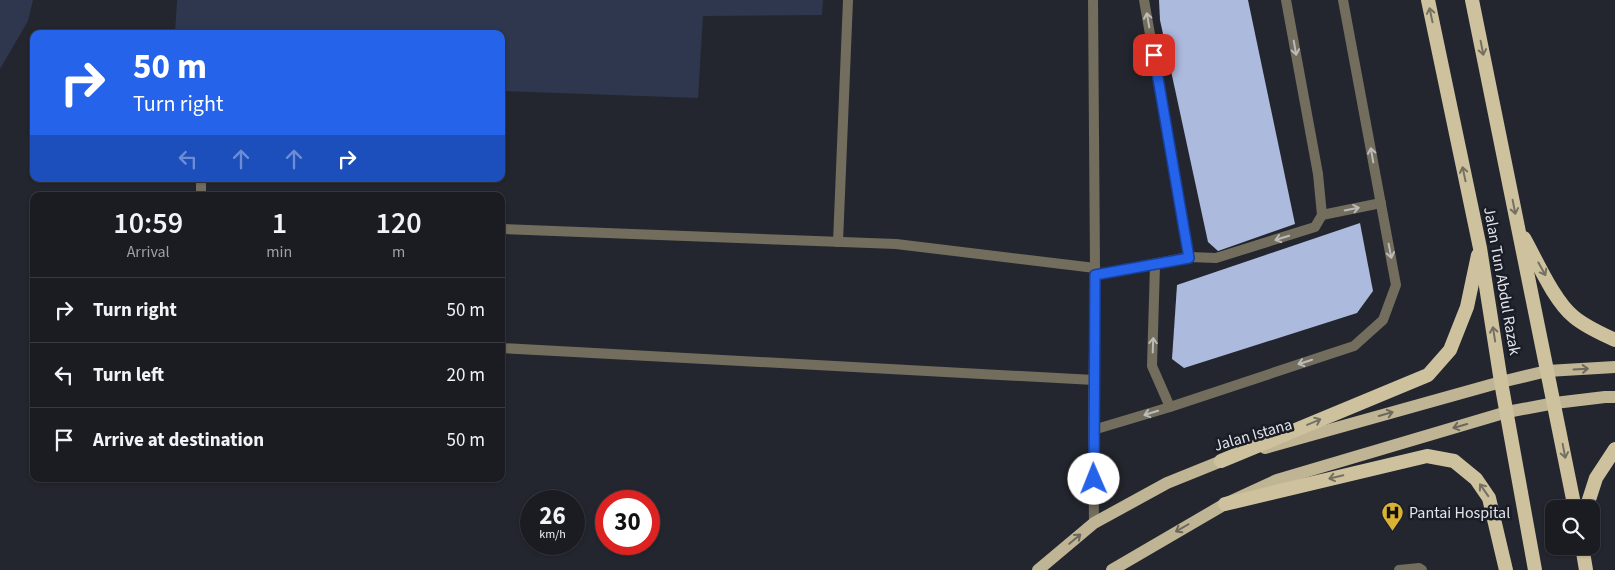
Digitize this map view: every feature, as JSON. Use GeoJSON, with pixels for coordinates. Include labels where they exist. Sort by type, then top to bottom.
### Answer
{"type":"FeatureCollection","features":[{"type":"Feature","properties":{"kind":"highway","name":"Jalan Tun Abdul Razak"},"geometry":{"type":"LineString","coordinates":[[1428,0],[1480,248],[1535,570]]}},
{"type":"Feature","properties":{"kind":"highway","name":"Jalan Tun Abdul Razak"},"geometry":{"type":"LineString","coordinates":[[1472,0],[1573,500]]}},
{"type":"Feature","properties":{"kind":"highway"},"geometry":{"type":"LineString","coordinates":[[1518,226],[1557,296],[1572,316],[1590,329],[1615,340]]}},
{"type":"Feature","properties":{"kind":"highway"},"geometry":{"type":"LineString","coordinates":[[1221,460],[1428,374],[1450,350],[1467,308],[1480,248]]}},
{"type":"Feature","properties":{"kind":"highway"},"geometry":{"type":"LineString","coordinates":[[1589,500],[1596,478],[1615,449]]}},
{"type":"Feature","properties":{"kind":"highway"},"geometry":{"type":"LineString","coordinates":[[1225,504],[1427,456],[1454,461],[1476,479],[1489,498],[1506,570]]}},
{"type":"Feature","properties":{"kind":"highway"},"geometry":{"type":"LineString","coordinates":[[1584,555],[1586,570]]}},
{"type":"Feature","properties":{"kind":"main road","name":"Jalan Istana"},"geometry":{"type":"LineString","coordinates":[[1038,570],[1094,523],[1167,483],[1221,460],[1547,371],[1615,367]]}},
{"type":"Feature","properties":{"kind":"main road"},"geometry":{"type":"LineString","coordinates":[[1112,570],[1225,504],[1277,480],[1507,412],[1555,403],[1615,397]]}},
{"type":"Feature","properties":{"kind":"street"},"geometry":{"type":"LineString","coordinates":[[838,242],[848,0]]}},
{"type":"Feature","properties":{"kind":"street"},"geometry":{"type":"LineString","coordinates":[[1093,0],[1094,523]]}},
{"type":"Feature","properties":{"kind":"street"},"geometry":{"type":"LineString","coordinates":[[1144,0],[1189,258]]}},
{"type":"Feature","properties":{"kind":"street"},"geometry":{"type":"LineString","coordinates":[[505,229],[896,244],[1095,272],[1155,265],[1189,258],[1216,258],[1315,227],[1322,215],[1318,174],[1286,0]]}},
{"type":"Feature","properties":{"kind":"street"},"geometry":{"type":"LineString","coordinates":[[1093,430],[1170,407],[1354,346],[1383,320],[1396,285],[1344,0]]}},
{"type":"Feature","properties":{"kind":"street"},"geometry":{"type":"LineString","coordinates":[[1322,215],[1381,203]]}},
{"type":"Feature","properties":{"kind":"street"},"geometry":{"type":"LineString","coordinates":[[1155,265],[1152,366],[1170,407]]}},
{"type":"Feature","properties":{"kind":"street"},"geometry":{"type":"LineString","coordinates":[[505,348],[1094,380]]}},
{"type":"Feature","properties":{"kind":"street"},"geometry":{"type":"LineString","coordinates":[[1399,570],[1419,568],[1422,570]]}},
{"type":"Feature","properties":{"kind":"shaded area"},"geometry":{"type":"Polygon","coordinates":[[[0,0],[33,0],[28,21],[0,69],[0,0]]]}},
{"type":"Feature","properties":{"kind":"shaded area"},"geometry":{"type":"Polygon","coordinates":[[[177,0],[823,0],[822,15],[703,16],[698,98],[505,91],[505,30],[175,30],[177,0]]]}},
{"type":"Feature","properties":{"kind":"building"},"geometry":{"type":"Polygon","coordinates":[[[1159,0],[1248,0],[1295,224],[1218,251],[1208,242],[1160,20],[1159,0]]]}},
{"type":"Feature","properties":{"kind":"building"},"geometry":{"type":"Polygon","coordinates":[[[1360,223],[1373,291],[1357,313],[1184,368],[1172,359],[1177,285],[1360,223]]]}},
{"type":"Feature","properties":{"kind":"place","name":"Pantai Hospital"},"geometry":{"type":"Point","coordinates":[1393,532]}},
{"type":"Feature","properties":{"kind":"route"},"geometry":{"type":"LineString","coordinates":[[1094,479],[1095,275],[1189,258],[1154,55]]}}]}
